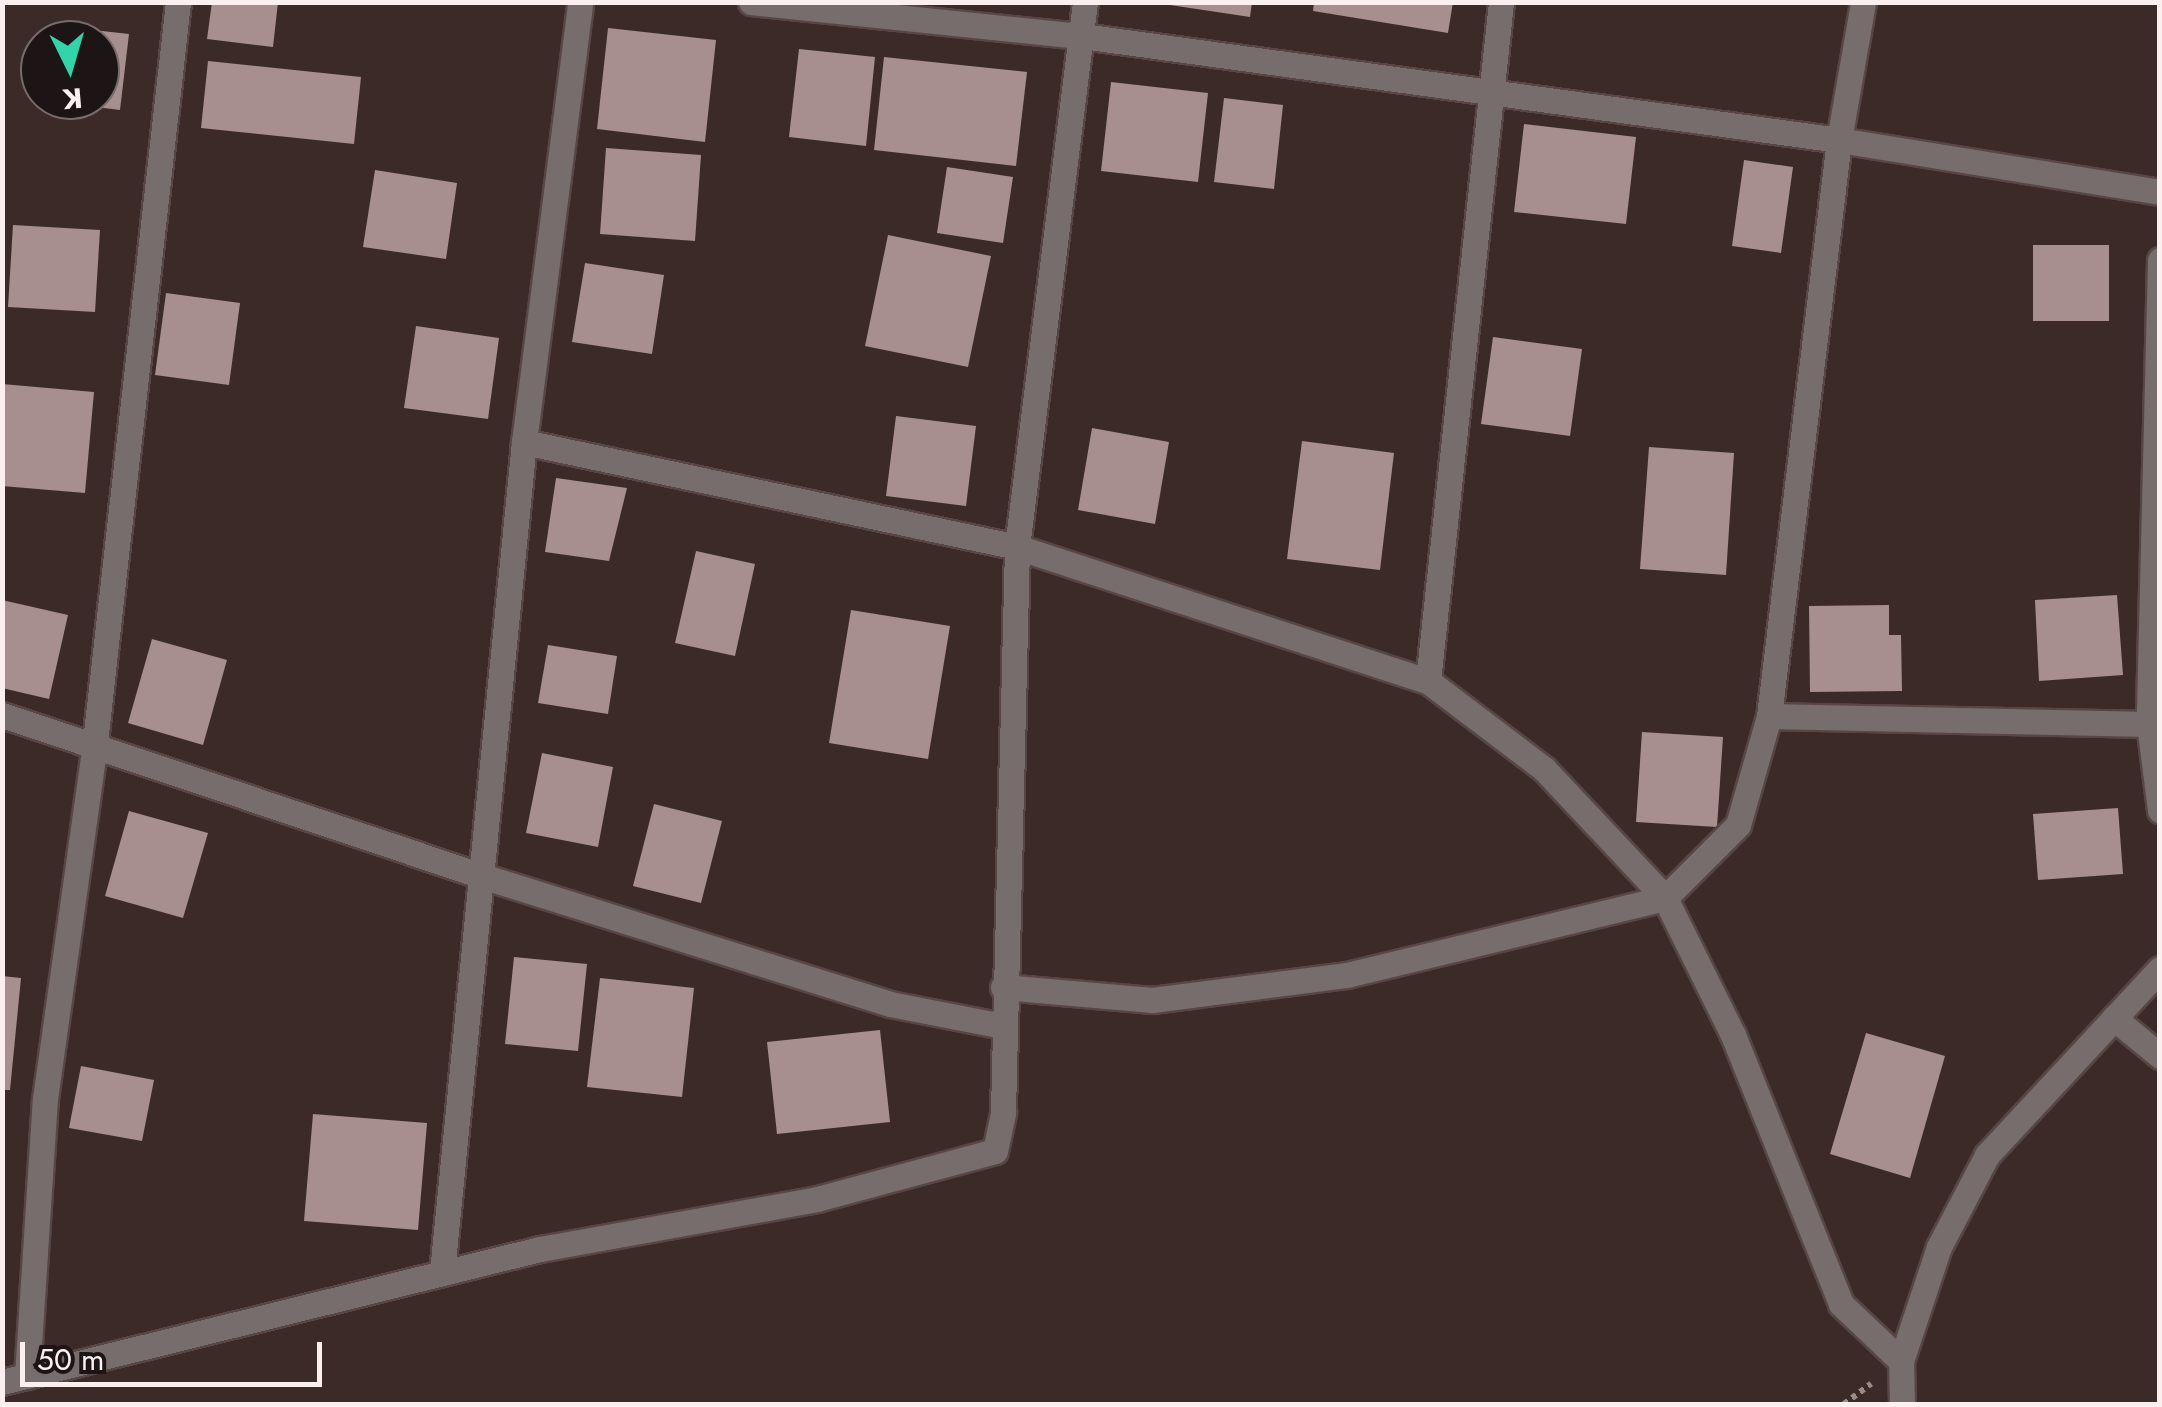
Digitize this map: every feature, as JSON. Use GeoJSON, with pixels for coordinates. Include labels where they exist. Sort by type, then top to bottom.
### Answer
{"type":"FeatureCollection","features":[{"type":"Feature","properties":{"kind":"street"},"geometry":{"type":"LineString","coordinates":[[178,2],[95,742],[45,1099],[15,1379],[442,1272],[818,1199],[995,1152],[1003,1112],[1002,987],[1017,547],[1085,2]]}},
{"type":"Feature","properties":{"kind":"street"},"geometry":{"type":"LineString","coordinates":[[442,1272],[485,877],[524,442],[580,2]]}},
{"type":"Feature","properties":{"kind":"street"},"geometry":{"type":"LineString","coordinates":[[751,2],[1082,36],[1838,140],[2160,192]]}},
{"type":"Feature","properties":{"kind":"street"},"geometry":{"type":"LineString","coordinates":[[1428,681],[1501,2]]}},
{"type":"Feature","properties":{"kind":"street"},"geometry":{"type":"LineString","coordinates":[[1002,987],[1152,1000],[1347,975],[1665,898],[1738,826],[1769,716],[1838,140],[1862,2]]}},
{"type":"Feature","properties":{"kind":"street"},"geometry":{"type":"LineString","coordinates":[[2160,260],[2149,724],[2160,810]]}},
{"type":"Feature","properties":{"kind":"street"},"geometry":{"type":"LineString","coordinates":[[524,442],[1017,547],[1428,681],[1544,769],[1665,898],[1733,1035],[1840,1304],[1901,1361]]}},
{"type":"Feature","properties":{"kind":"street"},"geometry":{"type":"LineString","coordinates":[[2,715],[95,742],[485,877],[890,1004],[1003,1026]]}},
{"type":"Feature","properties":{"kind":"street"},"geometry":{"type":"LineString","coordinates":[[1769,716],[2149,724]]}},
{"type":"Feature","properties":{"kind":"street"},"geometry":{"type":"LineString","coordinates":[[1902,1404],[1901,1361],[1938,1246],[1986,1155],[2160,969]]}},
{"type":"Feature","properties":{"kind":"street"},"geometry":{"type":"LineString","coordinates":[[2114,1018],[2160,1056]]}},
{"type":"Feature","properties":{"kind":"building"},"geometry":{"type":"Polygon","coordinates":[[[212,2],[278,2],[273,47],[207,39],[212,2]]]}},
{"type":"Feature","properties":{"kind":"building"},"geometry":{"type":"Polygon","coordinates":[[[1150,2],[1252,2],[1250,17],[1150,2]]]}},
{"type":"Feature","properties":{"kind":"building"},"geometry":{"type":"Polygon","coordinates":[[[1314,2],[1453,2],[1448,33],[1313,11],[1314,2]]]}},
{"type":"Feature","properties":{"kind":"building"},"geometry":{"type":"Polygon","coordinates":[[[608,28],[716,40],[705,142],[597,129],[608,28]]]}},
{"type":"Feature","properties":{"kind":"building"},"geometry":{"type":"Polygon","coordinates":[[[120,33],[129,34],[120,110],[120,33]]]}},
{"type":"Feature","properties":{"kind":"building"},"geometry":{"type":"Polygon","coordinates":[[[799,49],[875,57],[866,146],[789,137],[799,49]]]}},
{"type":"Feature","properties":{"kind":"building"},"geometry":{"type":"Polygon","coordinates":[[[884,57],[1027,72],[1016,166],[874,150],[884,57]]]}},
{"type":"Feature","properties":{"kind":"building"},"geometry":{"type":"Polygon","coordinates":[[[208,61],[361,77],[354,144],[201,128],[208,61]]]}},
{"type":"Feature","properties":{"kind":"building"},"geometry":{"type":"Polygon","coordinates":[[[1111,82],[1208,93],[1198,182],[1101,171],[1111,82]]]}},
{"type":"Feature","properties":{"kind":"building"},"geometry":{"type":"Polygon","coordinates":[[[1224,98],[1283,105],[1274,189],[1214,182],[1224,98]]]}},
{"type":"Feature","properties":{"kind":"building"},"geometry":{"type":"Polygon","coordinates":[[[1524,124],[1636,137],[1626,224],[1514,212],[1524,124]]]}},
{"type":"Feature","properties":{"kind":"building"},"geometry":{"type":"Polygon","coordinates":[[[606,148],[701,155],[695,241],[600,234],[606,148]]]}},
{"type":"Feature","properties":{"kind":"building"},"geometry":{"type":"Polygon","coordinates":[[[1744,160],[1793,167],[1781,253],[1732,246],[1744,160]]]}},
{"type":"Feature","properties":{"kind":"building"},"geometry":{"type":"Polygon","coordinates":[[[947,167],[1013,177],[1003,243],[937,233],[947,167]]]}},
{"type":"Feature","properties":{"kind":"building"},"geometry":{"type":"Polygon","coordinates":[[[375,170],[457,183],[446,259],[363,247],[375,170]]]}},
{"type":"Feature","properties":{"kind":"building"},"geometry":{"type":"Polygon","coordinates":[[[13,225],[100,230],[95,312],[8,307],[13,225]]]}},
{"type":"Feature","properties":{"kind":"building"},"geometry":{"type":"Polygon","coordinates":[[[888,235],[991,256],[968,367],[865,346],[888,235]]]}},
{"type":"Feature","properties":{"kind":"building"},"geometry":{"type":"Polygon","coordinates":[[[2033,245],[2109,245],[2109,321],[2033,321],[2033,245]]]}},
{"type":"Feature","properties":{"kind":"building"},"geometry":{"type":"Polygon","coordinates":[[[585,263],[664,275],[652,354],[572,342],[585,263]]]}},
{"type":"Feature","properties":{"kind":"building"},"geometry":{"type":"Polygon","coordinates":[[[166,293],[240,303],[229,385],[155,375],[166,293]]]}},
{"type":"Feature","properties":{"kind":"building"},"geometry":{"type":"Polygon","coordinates":[[[416,326],[499,338],[488,419],[404,408],[416,326]]]}},
{"type":"Feature","properties":{"kind":"building"},"geometry":{"type":"Polygon","coordinates":[[[1493,337],[1582,349],[1570,436],[1481,424],[1493,337]]]}},
{"type":"Feature","properties":{"kind":"building"},"geometry":{"type":"Polygon","coordinates":[[[2,384],[94,392],[85,493],[2,486],[2,384]]]}},
{"type":"Feature","properties":{"kind":"building"},"geometry":{"type":"Polygon","coordinates":[[[896,416],[976,426],[966,506],[886,496],[896,416]]]}},
{"type":"Feature","properties":{"kind":"building"},"geometry":{"type":"Polygon","coordinates":[[[1092,428],[1169,442],[1155,524],[1078,510],[1092,428]]]}},
{"type":"Feature","properties":{"kind":"building"},"geometry":{"type":"Polygon","coordinates":[[[1302,441],[1394,453],[1380,570],[1287,559],[1302,441]]]}},
{"type":"Feature","properties":{"kind":"building"},"geometry":{"type":"Polygon","coordinates":[[[1649,447],[1734,453],[1726,575],[1640,569],[1649,447]]]}},
{"type":"Feature","properties":{"kind":"building"},"geometry":{"type":"Polygon","coordinates":[[[556,478],[627,488],[609,561],[545,552],[556,478]]]}},
{"type":"Feature","properties":{"kind":"building"},"geometry":{"type":"Polygon","coordinates":[[[696,551],[755,564],[735,656],[675,643],[696,551]]]}},
{"type":"Feature","properties":{"kind":"building"},"geometry":{"type":"Polygon","coordinates":[[[2117,595],[2123,675],[2039,681],[2035,600],[2117,595]]]}},
{"type":"Feature","properties":{"kind":"building"},"geometry":{"type":"Polygon","coordinates":[[[2,600],[68,615],[49,699],[2,688],[2,600]]]}},
{"type":"Feature","properties":{"kind":"building"},"geometry":{"type":"Polygon","coordinates":[[[1889,605],[1889,635],[1901,635],[1902,691],[1810,692],[1809,606],[1889,605]]]}},
{"type":"Feature","properties":{"kind":"building"},"geometry":{"type":"Polygon","coordinates":[[[851,610],[950,626],[928,759],[829,743],[851,610]]]}},
{"type":"Feature","properties":{"kind":"building"},"geometry":{"type":"Polygon","coordinates":[[[152,639],[227,660],[203,745],[128,723],[152,639]]]}},
{"type":"Feature","properties":{"kind":"building"},"geometry":{"type":"Polygon","coordinates":[[[548,645],[617,656],[608,714],[538,703],[548,645]]]}},
{"type":"Feature","properties":{"kind":"building"},"geometry":{"type":"Polygon","coordinates":[[[1642,732],[1723,737],[1717,827],[1636,822],[1642,732]]]}},
{"type":"Feature","properties":{"kind":"building"},"geometry":{"type":"Polygon","coordinates":[[[542,753],[613,767],[598,847],[526,833],[542,753]]]}},
{"type":"Feature","properties":{"kind":"building"},"geometry":{"type":"Polygon","coordinates":[[[654,804],[722,821],[701,903],[633,886],[654,804]]]}},
{"type":"Feature","properties":{"kind":"building"},"geometry":{"type":"Polygon","coordinates":[[[2118,808],[2123,874],[2038,880],[2033,814],[2118,808]]]}},
{"type":"Feature","properties":{"kind":"building"},"geometry":{"type":"Polygon","coordinates":[[[129,811],[208,833],[183,918],[105,896],[129,811]]]}},
{"type":"Feature","properties":{"kind":"building"},"geometry":{"type":"Polygon","coordinates":[[[514,957],[587,964],[578,1051],[505,1044],[514,957]]]}},
{"type":"Feature","properties":{"kind":"building"},"geometry":{"type":"Polygon","coordinates":[[[2,976],[21,978],[10,1090],[2,1090],[2,976]]]}},
{"type":"Feature","properties":{"kind":"building"},"geometry":{"type":"Polygon","coordinates":[[[600,978],[694,988],[682,1097],[587,1087],[600,978]]]}},
{"type":"Feature","properties":{"kind":"building"},"geometry":{"type":"Polygon","coordinates":[[[880,1030],[890,1122],[777,1134],[767,1042],[880,1030]]]}},
{"type":"Feature","properties":{"kind":"building"},"geometry":{"type":"Polygon","coordinates":[[[1866,1033],[1945,1056],[1910,1178],[1830,1154],[1866,1033]]]}},
{"type":"Feature","properties":{"kind":"building"},"geometry":{"type":"Polygon","coordinates":[[[81,1066],[154,1080],[142,1141],[69,1128],[81,1066]]]}},
{"type":"Feature","properties":{"kind":"building"},"geometry":{"type":"Polygon","coordinates":[[[313,1114],[427,1123],[418,1230],[304,1221],[313,1114]]]}}]}
